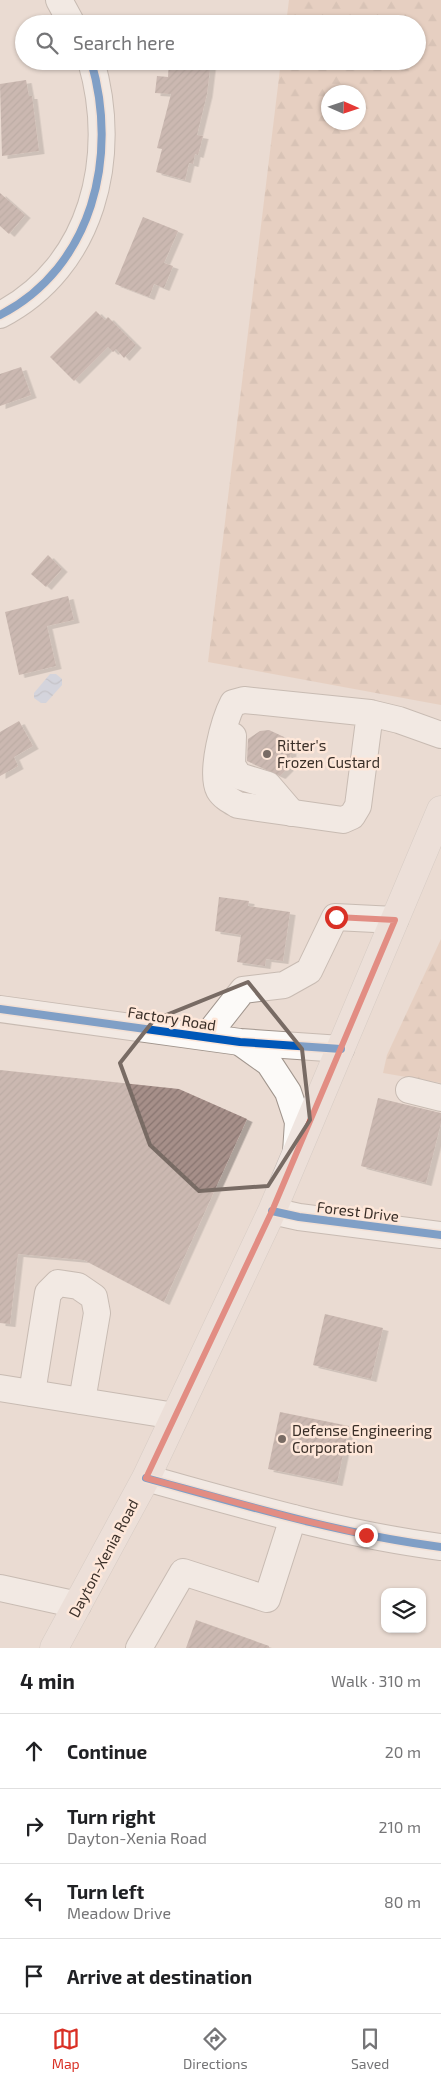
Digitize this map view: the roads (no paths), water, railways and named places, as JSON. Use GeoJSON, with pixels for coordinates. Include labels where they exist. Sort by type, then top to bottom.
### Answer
{"type":"FeatureCollection","features":[{"type":"Feature","properties":{"kind":"main road","name":"Dayton-Xenia Road"},"geometry":{"type":"LineString","coordinates":[[54,1648],[146,1478],[272,1211],[441,810]]}},
{"type":"Feature","properties":{"kind":"street"},"geometry":{"type":"LineString","coordinates":[[59,0],[67,15]]}},
{"type":"Feature","properties":{"kind":"street"},"geometry":{"type":"LineString","coordinates":[[0,315],[20,305],[40,289],[57,271],[75,243],[86,217],[98,179],[102,140],[100,96],[93,70]]}},
{"type":"Feature","properties":{"kind":"street"},"geometry":{"type":"LineString","coordinates":[[370,713],[358,806],[352,816],[343,820],[238,805],[228,800],[219,791],[216,774],[226,716],[233,703],[244,700],[370,713],[399,720],[441,735]]}},
{"type":"Feature","properties":{"kind":"street"},"geometry":{"type":"LineString","coordinates":[[206,1037],[243,990],[284,985],[309,971],[336,917],[395,920]]}},
{"type":"Feature","properties":{"kind":"street","name":"Factory Road"},"geometry":{"type":"LineString","coordinates":[[0,1009],[240,1042],[341,1049]]}},
{"type":"Feature","properties":{"kind":"street"},"geometry":{"type":"LineString","coordinates":[[240,1042],[270,1063],[288,1092],[298,1122],[295,1160]]}},
{"type":"Feature","properties":{"kind":"street"},"geometry":{"type":"LineString","coordinates":[[409,1090],[441,1098]]}},
{"type":"Feature","properties":{"kind":"street","name":"Forest Drive"},"geometry":{"type":"LineString","coordinates":[[272,1211],[300,1218],[441,1235]]}},
{"type":"Feature","properties":{"kind":"street"},"geometry":{"type":"LineString","coordinates":[[32,1393],[48,1293],[58,1283],[78,1286],[94,1297],[97,1313],[82,1401]]}},
{"type":"Feature","properties":{"kind":"street"},"geometry":{"type":"LineString","coordinates":[[0,1388],[175,1416]]}},
{"type":"Feature","properties":{"kind":"street"},"geometry":{"type":"LineString","coordinates":[[146,1478],[293,1518],[366,1535],[441,1547]]}},
{"type":"Feature","properties":{"kind":"street"},"geometry":{"type":"LineString","coordinates":[[138,1648],[184,1572],[267,1599],[293,1518]]}},
{"type":"Feature","properties":{"kind":"street"},"geometry":{"type":"LineString","coordinates":[[0,1588],[78,1605]]}},
{"type":"Feature","properties":{"kind":"water"},"geometry":{"type":"Polygon","coordinates":[[[50,674],[56,674],[62,679],[62,685],[46,703],[41,703],[34,698],[34,693],[50,674]]]}},
{"type":"Feature","properties":{"kind":"place","name":"Ritter's Frozen Custard"},"geometry":{"type":"Point","coordinates":[267,754]}},
{"type":"Feature","properties":{"kind":"place","name":"Defense Engineering Corporation"},"geometry":{"type":"Point","coordinates":[282,1439]}}]}
